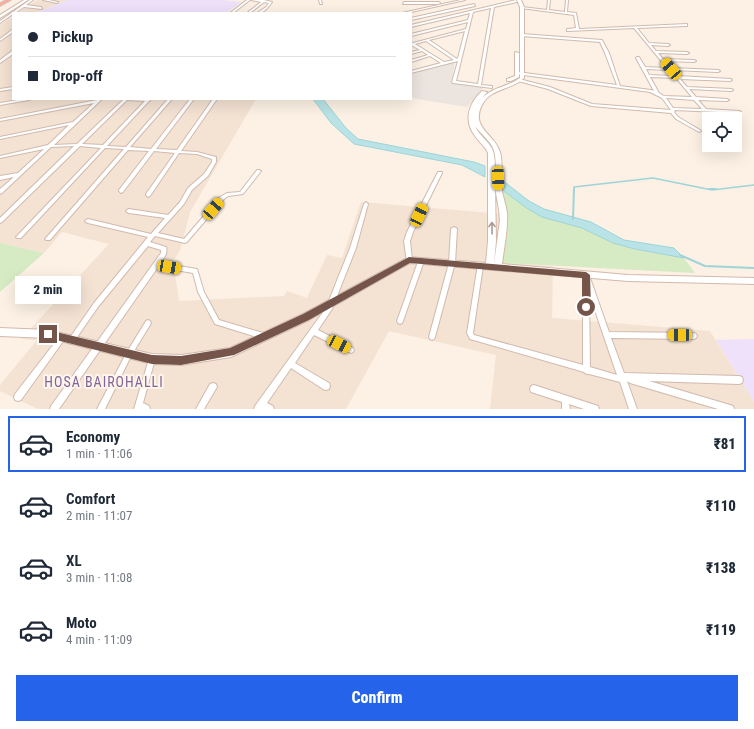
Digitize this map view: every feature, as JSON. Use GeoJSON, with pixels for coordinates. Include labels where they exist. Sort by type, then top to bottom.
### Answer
{"type":"FeatureCollection","features":[{"type":"Feature","properties":{"kind":"highway"},"geometry":{"type":"LineString","coordinates":[[0,5],[9,0]]}},
{"type":"Feature","properties":{"kind":"street"},"geometry":{"type":"LineString","coordinates":[[0,17],[26,0]]}},
{"type":"Feature","properties":{"kind":"street"},"geometry":{"type":"LineString","coordinates":[[15,12],[32,0]]}},
{"type":"Feature","properties":{"kind":"street"},"geometry":{"type":"LineString","coordinates":[[44,0],[57,2]]}},
{"type":"Feature","properties":{"kind":"street"},"geometry":{"type":"LineString","coordinates":[[232,12],[251,0],[271,1],[267,8],[260,12]]}},
{"type":"Feature","properties":{"kind":"street"},"geometry":{"type":"LineString","coordinates":[[408,12],[464,0]]}},
{"type":"Feature","properties":{"kind":"street"},"geometry":{"type":"LineString","coordinates":[[473,0],[476,10]]}},
{"type":"Feature","properties":{"kind":"street"},"geometry":{"type":"LineString","coordinates":[[412,26],[518,0]]}},
{"type":"Feature","properties":{"kind":"street"},"geometry":{"type":"LineString","coordinates":[[494,267],[503,214],[489,148],[473,128],[471,111],[474,103],[484,93],[495,85],[516,78],[519,74],[522,35],[522,8],[518,0]]}},
{"type":"Feature","properties":{"kind":"street"},"geometry":{"type":"LineString","coordinates":[[518,0],[519,80]]}},
{"type":"Feature","properties":{"kind":"street"},"geometry":{"type":"LineString","coordinates":[[548,11],[549,0]]}},
{"type":"Feature","properties":{"kind":"street"},"geometry":{"type":"LineString","coordinates":[[566,12],[567,0]]}},
{"type":"Feature","properties":{"kind":"street"},"geometry":{"type":"LineString","coordinates":[[249,12],[264,1]]}},
{"type":"Feature","properties":{"kind":"street"},"geometry":{"type":"LineString","coordinates":[[404,3],[450,3]]}},
{"type":"Feature","properties":{"kind":"street"},"geometry":{"type":"LineString","coordinates":[[412,19],[474,5]]}},
{"type":"Feature","properties":{"kind":"street"},"geometry":{"type":"LineString","coordinates":[[24,6],[41,8]]}},
{"type":"Feature","properties":{"kind":"street"},"geometry":{"type":"LineString","coordinates":[[480,84],[493,6]]}},
{"type":"Feature","properties":{"kind":"street"},"geometry":{"type":"LineString","coordinates":[[522,8],[576,14],[584,39]]}},
{"type":"Feature","properties":{"kind":"street"},"geometry":{"type":"LineString","coordinates":[[472,11],[468,30],[458,59],[454,82],[480,84],[491,87]]}},
{"type":"Feature","properties":{"kind":"street"},"geometry":{"type":"LineString","coordinates":[[0,22],[12,14]]}},
{"type":"Feature","properties":{"kind":"street"},"geometry":{"type":"LineString","coordinates":[[412,35],[469,20]]}},
{"type":"Feature","properties":{"kind":"street"},"geometry":{"type":"LineString","coordinates":[[568,30],[686,25]]}},
{"type":"Feature","properties":{"kind":"street"},"geometry":{"type":"LineString","coordinates":[[634,27],[705,110]]}},
{"type":"Feature","properties":{"kind":"street"},"geometry":{"type":"LineString","coordinates":[[412,43],[468,30]]}},
{"type":"Feature","properties":{"kind":"street"},"geometry":{"type":"LineString","coordinates":[[0,40],[12,32]]}},
{"type":"Feature","properties":{"kind":"street"},"geometry":{"type":"LineString","coordinates":[[522,35],[584,39],[602,42],[619,87]]}},
{"type":"Feature","properties":{"kind":"street"},"geometry":{"type":"LineString","coordinates":[[426,40],[458,59]]}},
{"type":"Feature","properties":{"kind":"street"},"geometry":{"type":"LineString","coordinates":[[412,44],[443,63]]}},
{"type":"Feature","properties":{"kind":"street"},"geometry":{"type":"LineString","coordinates":[[649,44],[668,45]]}},
{"type":"Feature","properties":{"kind":"street"},"geometry":{"type":"LineString","coordinates":[[412,53],[422,50]]}},
{"type":"Feature","properties":{"kind":"street"},"geometry":{"type":"LineString","coordinates":[[656,52],[687,53]]}},
{"type":"Feature","properties":{"kind":"street"},"geometry":{"type":"LineString","coordinates":[[0,62],[12,53]]}},
{"type":"Feature","properties":{"kind":"street"},"geometry":{"type":"LineString","coordinates":[[412,61],[430,56]]}},
{"type":"Feature","properties":{"kind":"street"},"geometry":{"type":"LineString","coordinates":[[638,58],[657,93]]}},
{"type":"Feature","properties":{"kind":"street"},"geometry":{"type":"LineString","coordinates":[[412,72],[458,59]]}},
{"type":"Feature","properties":{"kind":"street"},"geometry":{"type":"LineString","coordinates":[[663,60],[694,61]]}},
{"type":"Feature","properties":{"kind":"street"},"geometry":{"type":"LineString","coordinates":[[644,68],[718,71]]}},
{"type":"Feature","properties":{"kind":"street"},"geometry":{"type":"LineString","coordinates":[[519,74],[657,93],[663,97],[676,118],[699,131]]}},
{"type":"Feature","properties":{"kind":"street"},"geometry":{"type":"LineString","coordinates":[[649,76],[730,80]]}},
{"type":"Feature","properties":{"kind":"street"},"geometry":{"type":"LineString","coordinates":[[494,267],[491,184],[496,148],[481,132],[477,124],[477,112],[480,104],[488,94],[499,87],[519,80],[549,88],[591,105],[739,112]]}},
{"type":"Feature","properties":{"kind":"street"},"geometry":{"type":"LineString","coordinates":[[0,90],[12,88]]}},
{"type":"Feature","properties":{"kind":"street"},"geometry":{"type":"LineString","coordinates":[[687,88],[731,90]]}},
{"type":"Feature","properties":{"kind":"street"},"geometry":{"type":"LineString","coordinates":[[663,97],[727,100]]}},
{"type":"Feature","properties":{"kind":"street"},"geometry":{"type":"LineString","coordinates":[[0,104],[23,100]]}},
{"type":"Feature","properties":{"kind":"street"},"geometry":{"type":"LineString","coordinates":[[0,120],[99,100]]}},
{"type":"Feature","properties":{"kind":"street"},"geometry":{"type":"LineString","coordinates":[[0,192],[99,100]]}},
{"type":"Feature","properties":{"kind":"street"},"geometry":{"type":"LineString","coordinates":[[0,221],[125,100]]}},
{"type":"Feature","properties":{"kind":"street"},"geometry":{"type":"LineString","coordinates":[[19,236],[148,100]]}},
{"type":"Feature","properties":{"kind":"street"},"geometry":{"type":"LineString","coordinates":[[48,239],[169,100]]}},
{"type":"Feature","properties":{"kind":"street"},"geometry":{"type":"LineString","coordinates":[[121,191],[191,100]]}},
{"type":"Feature","properties":{"kind":"street"},"geometry":{"type":"LineString","coordinates":[[148,195],[214,100]]}},
{"type":"Feature","properties":{"kind":"street"},"geometry":{"type":"LineString","coordinates":[[0,138],[76,122]]}},
{"type":"Feature","properties":{"kind":"street"},"geometry":{"type":"LineString","coordinates":[[0,157],[50,146],[78,146],[207,154],[213,156],[214,162],[206,175],[190,189],[169,217],[18,397]]}},
{"type":"Feature","properties":{"kind":"street"},"geometry":{"type":"LineString","coordinates":[[88,221],[185,241],[222,198],[227,195],[241,193],[259,171]]}},
{"type":"Feature","properties":{"kind":"street"},"geometry":{"type":"LineString","coordinates":[[409,260],[407,241],[410,232],[440,173]]}},
{"type":"Feature","properties":{"kind":"street"},"geometry":{"type":"LineString","coordinates":[[0,178],[20,174]]}},
{"type":"Feature","properties":{"kind":"street"},"geometry":{"type":"LineString","coordinates":[[270,409],[260,407],[329,309],[333,301],[353,248],[366,204]]}},
{"type":"Feature","properties":{"kind":"street"},"geometry":{"type":"LineString","coordinates":[[129,211],[169,217]]}},
{"type":"Feature","properties":{"kind":"street"},"geometry":{"type":"LineString","coordinates":[[432,337],[452,263],[454,229]]}},
{"type":"Feature","properties":{"kind":"street"},"geometry":{"type":"LineString","coordinates":[[54,409],[165,251],[146,243]]}},
{"type":"Feature","properties":{"kind":"street"},"geometry":{"type":"LineString","coordinates":[[0,332],[48,334],[152,359],[181,360],[231,352],[306,317],[409,260],[628,278],[754,281]]}},
{"type":"Feature","properties":{"kind":"street"},"geometry":{"type":"LineString","coordinates":[[400,321],[422,260]]}},
{"type":"Feature","properties":{"kind":"street"},"geometry":{"type":"LineString","coordinates":[[156,264],[195,271],[201,292],[217,322],[264,337]]}},
{"type":"Feature","properties":{"kind":"street"},"geometry":{"type":"LineString","coordinates":[[480,266],[470,333],[472,337],[587,371],[624,378],[730,409]]}},
{"type":"Feature","properties":{"kind":"street"},"geometry":{"type":"LineString","coordinates":[[586,275],[587,371]]}},
{"type":"Feature","properties":{"kind":"street"},"geometry":{"type":"LineString","coordinates":[[586,275],[624,378],[633,409]]}},
{"type":"Feature","properties":{"kind":"street"},"geometry":{"type":"LineString","coordinates":[[101,409],[129,354],[148,323]]}},
{"type":"Feature","properties":{"kind":"street"},"geometry":{"type":"LineString","coordinates":[[313,331],[352,350]]}},
{"type":"Feature","properties":{"kind":"street"},"geometry":{"type":"LineString","coordinates":[[608,335],[694,336]]}},
{"type":"Feature","properties":{"kind":"street"},"geometry":{"type":"LineString","coordinates":[[146,409],[138,407],[152,359]]}},
{"type":"Feature","properties":{"kind":"street"},"geometry":{"type":"LineString","coordinates":[[290,364],[326,386]]}},
{"type":"Feature","properties":{"kind":"street"},"geometry":{"type":"LineString","coordinates":[[624,378],[739,380]]}},
{"type":"Feature","properties":{"kind":"street"},"geometry":{"type":"LineString","coordinates":[[200,409],[213,387]]}},
{"type":"Feature","properties":{"kind":"street"},"geometry":{"type":"LineString","coordinates":[[534,389],[595,409]]}},
{"type":"Feature","properties":{"kind":"street"},"geometry":{"type":"LineString","coordinates":[[565,399],[566,409]]}},
{"type":"Feature","properties":{"kind":"shaded area"},"geometry":{"type":"Polygon","coordinates":[[[37,0],[68,0],[38,12],[19,12],[37,0]]]}},
{"type":"Feature","properties":{"kind":"shaded area"},"geometry":{"type":"Polygon","coordinates":[[[68,0],[222,0],[242,2],[227,12],[38,12],[68,0]]]}},
{"type":"Feature","properties":{"kind":"shaded area"},"geometry":{"type":"Polygon","coordinates":[[[12,17],[12,100],[255,100],[190,212],[180,251],[173,261],[179,301],[284,296],[287,291],[307,298],[327,255],[342,258],[361,202],[503,214],[503,263],[553,266],[552,318],[710,331],[754,402],[754,409],[490,409],[496,355],[389,331],[346,409],[38,409],[0,391],[0,385],[37,340],[21,339],[109,244],[62,232],[44,253],[0,243],[0,25],[12,17]]]}},
{"type":"Feature","properties":{"kind":"shaded area"},"geometry":{"type":"Polygon","coordinates":[[[455,62],[451,83],[484,87],[467,107],[412,98],[412,74],[455,62]]]}},
{"type":"Feature","properties":{"kind":"shaded area"},"geometry":{"type":"Polygon","coordinates":[[[754,339],[754,402],[716,340],[754,339]]]}},
{"type":"Feature","properties":{"kind":"green space"},"geometry":{"type":"Polygon","coordinates":[[[501,189],[528,209],[593,232],[613,243],[635,249],[684,258],[695,273],[503,263],[504,224],[501,189]]]}},
{"type":"Feature","properties":{"kind":"green space"},"geometry":{"type":"Polygon","coordinates":[[[0,243],[44,253],[0,292],[0,243]]]}},
{"type":"Feature","properties":{"kind":"water"},"geometry":{"type":"Polygon","coordinates":[[[314,100],[324,100],[346,128],[358,139],[474,162],[485,166],[485,177],[462,165],[354,144],[331,123],[314,100]]]}},
{"type":"Feature","properties":{"kind":"water"},"geometry":{"type":"Polygon","coordinates":[[[502,180],[529,201],[544,209],[591,222],[624,240],[674,248],[684,258],[635,249],[613,243],[582,228],[542,217],[528,209],[501,189],[502,180]]]}},
{"type":"Feature","properties":{"kind":"waterway"},"geometry":{"type":"LineString","coordinates":[[574,189],[574,187],[653,178],[712,190],[754,185]]}},
{"type":"Feature","properties":{"kind":"waterway"},"geometry":{"type":"LineString","coordinates":[[573,219],[574,189]]}},
{"type":"Feature","properties":{"kind":"waterway"},"geometry":{"type":"LineString","coordinates":[[709,189],[716,189]]}},
{"type":"Feature","properties":{"kind":"waterway"},"geometry":{"type":"LineString","coordinates":[[680,255],[705,266],[754,268]]}},
{"type":"Feature","properties":{"kind":"district","name":"HOSA BAIROHALLI"},"geometry":{"type":"Point","coordinates":[104,382]}},
{"type":"Feature","properties":{"kind":"route"},"geometry":{"type":"LineString","coordinates":[[48,334],[71,341],[104,347],[152,359],[181,360],[231,352],[306,317],[409,260],[586,275],[586,307]]}}]}
